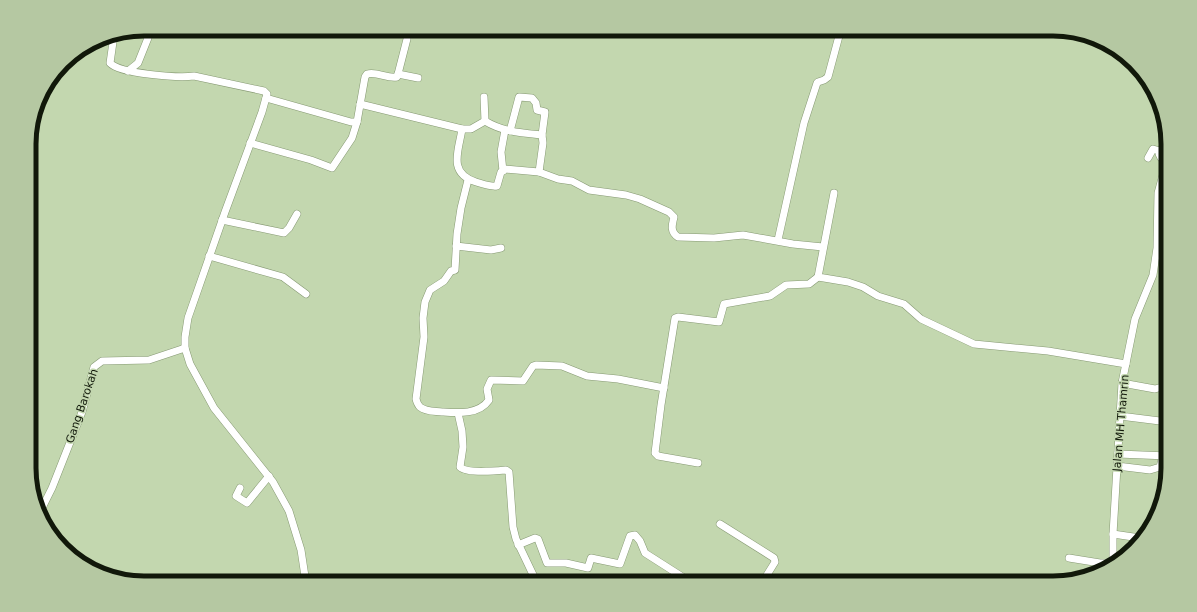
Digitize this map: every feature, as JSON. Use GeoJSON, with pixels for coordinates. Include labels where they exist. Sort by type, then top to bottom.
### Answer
{"type":"FeatureCollection","features":[{"type":"Feature","properties":{"kind":"street"},"geometry":{"type":"LineString","coordinates":[[328,175],[352,138],[358,122],[360,104],[367,74],[371,72],[395,78],[398,74],[407,36]]}},
{"type":"Feature","properties":{"kind":"street"},"geometry":{"type":"LineString","coordinates":[[778,240],[808,108],[816,83],[828,77],[839,36]]}},
{"type":"Feature","properties":{"kind":"street"},"geometry":{"type":"LineString","coordinates":[[128,71],[138,63],[148,38]]}},
{"type":"Feature","properties":{"kind":"street"},"geometry":{"type":"LineString","coordinates":[[113,41],[110,63],[118,68],[128,71],[183,77],[194,76],[264,91],[267,94],[209,256],[187,323],[185,348],[190,364],[214,408],[269,476],[289,511],[301,550],[305,576]]}},
{"type":"Feature","properties":{"kind":"street"},"geometry":{"type":"LineString","coordinates":[[398,74],[418,78]]}},
{"type":"Feature","properties":{"kind":"street"},"geometry":{"type":"LineString","coordinates":[[484,97],[485,121]]}},
{"type":"Feature","properties":{"kind":"street"},"geometry":{"type":"LineString","coordinates":[[462,129],[456,164],[460,172],[468,180],[485,185],[498,186],[503,171],[501,152],[519,97],[532,98],[536,103],[537,110],[545,112],[539,172]]}},
{"type":"Feature","properties":{"kind":"street"},"geometry":{"type":"LineString","coordinates":[[266,98],[351,122],[358,122]]}},
{"type":"Feature","properties":{"kind":"street"},"geometry":{"type":"LineString","coordinates":[[360,104],[462,129],[471,129],[485,121]]}},
{"type":"Feature","properties":{"kind":"street"},"geometry":{"type":"LineString","coordinates":[[485,121],[498,128],[542,135]]}},
{"type":"Feature","properties":{"kind":"street"},"geometry":{"type":"LineString","coordinates":[[250,142],[311,160],[332,168]]}},
{"type":"Feature","properties":{"kind":"street"},"geometry":{"type":"LineString","coordinates":[[1148,158],[1153,149],[1160,151],[1159,156],[1161,158]]}},
{"type":"Feature","properties":{"kind":"street"},"geometry":{"type":"LineString","coordinates":[[503,171],[505,169],[539,172],[558,179],[572,181],[589,190],[626,195],[640,199],[669,212],[674,217],[672,232],[678,237],[714,238],[743,235],[778,240],[793,244],[823,247]]}},
{"type":"Feature","properties":{"kind":"street"},"geometry":{"type":"LineString","coordinates":[[468,180],[461,208],[456,246],[455,270],[451,271],[444,281],[430,290],[425,302],[423,318],[424,337],[416,399],[418,405],[431,411],[458,413],[477,409],[487,402],[489,398],[487,389],[491,380],[523,381],[533,366],[536,365],[562,366],[587,376],[664,388]]}},
{"type":"Feature","properties":{"kind":"street","name":"Jalan MH Thamrin"},"geometry":{"type":"LineString","coordinates":[[1114,557],[1113,534],[1122,383],[1120,364],[1135,319],[1153,275],[1157,248],[1158,194],[1161,183]]}},
{"type":"Feature","properties":{"kind":"street"},"geometry":{"type":"LineString","coordinates":[[698,463],[658,456],[656,454],[664,388],[675,318],[678,317],[719,322],[724,304],[770,296],[786,285],[809,284],[818,277],[834,193]]}},
{"type":"Feature","properties":{"kind":"street"},"geometry":{"type":"LineString","coordinates":[[222,220],[284,233],[289,228],[297,214]]}},
{"type":"Feature","properties":{"kind":"street"},"geometry":{"type":"LineString","coordinates":[[456,246],[485,249],[502,248]]}},
{"type":"Feature","properties":{"kind":"street"},"geometry":{"type":"LineString","coordinates":[[209,256],[283,277],[306,294]]}},
{"type":"Feature","properties":{"kind":"street"},"geometry":{"type":"LineString","coordinates":[[818,277],[848,282],[863,287],[878,296],[904,304],[921,319],[974,344],[1048,351],[1120,364]]}},
{"type":"Feature","properties":{"kind":"street","name":"Gang Barokah"},"geometry":{"type":"LineString","coordinates":[[43,506],[52,488],[82,412],[94,367],[102,361],[149,360],[185,348]]}},
{"type":"Feature","properties":{"kind":"street"},"geometry":{"type":"LineString","coordinates":[[1122,383],[1154,389],[1161,387]]}},
{"type":"Feature","properties":{"kind":"street"},"geometry":{"type":"LineString","coordinates":[[458,413],[462,431],[463,447],[460,467],[463,470],[470,471],[506,470],[509,472],[513,527],[518,545],[534,576]]}},
{"type":"Feature","properties":{"kind":"street"},"geometry":{"type":"LineString","coordinates":[[1120,416],[1161,421]]}},
{"type":"Feature","properties":{"kind":"street"},"geometry":{"type":"LineString","coordinates":[[1118,454],[1161,456]]}},
{"type":"Feature","properties":{"kind":"street"},"geometry":{"type":"LineString","coordinates":[[1117,466],[1150,470],[1160,467],[1161,465]]}},
{"type":"Feature","properties":{"kind":"street"},"geometry":{"type":"LineString","coordinates":[[240,488],[236,496],[247,503],[269,476]]}},
{"type":"Feature","properties":{"kind":"street"},"geometry":{"type":"LineString","coordinates":[[720,524],[774,558],[774,562],[766,576]]}},
{"type":"Feature","properties":{"kind":"street"},"geometry":{"type":"LineString","coordinates":[[1113,534],[1135,537]]}},
{"type":"Feature","properties":{"kind":"street"},"geometry":{"type":"LineString","coordinates":[[518,545],[538,538],[547,563],[566,563],[588,568],[591,558],[620,564],[630,536],[635,535],[638,537],[645,553],[681,576]]}},
{"type":"Feature","properties":{"kind":"street"},"geometry":{"type":"LineString","coordinates":[[1069,558],[1099,566]]}}]}
